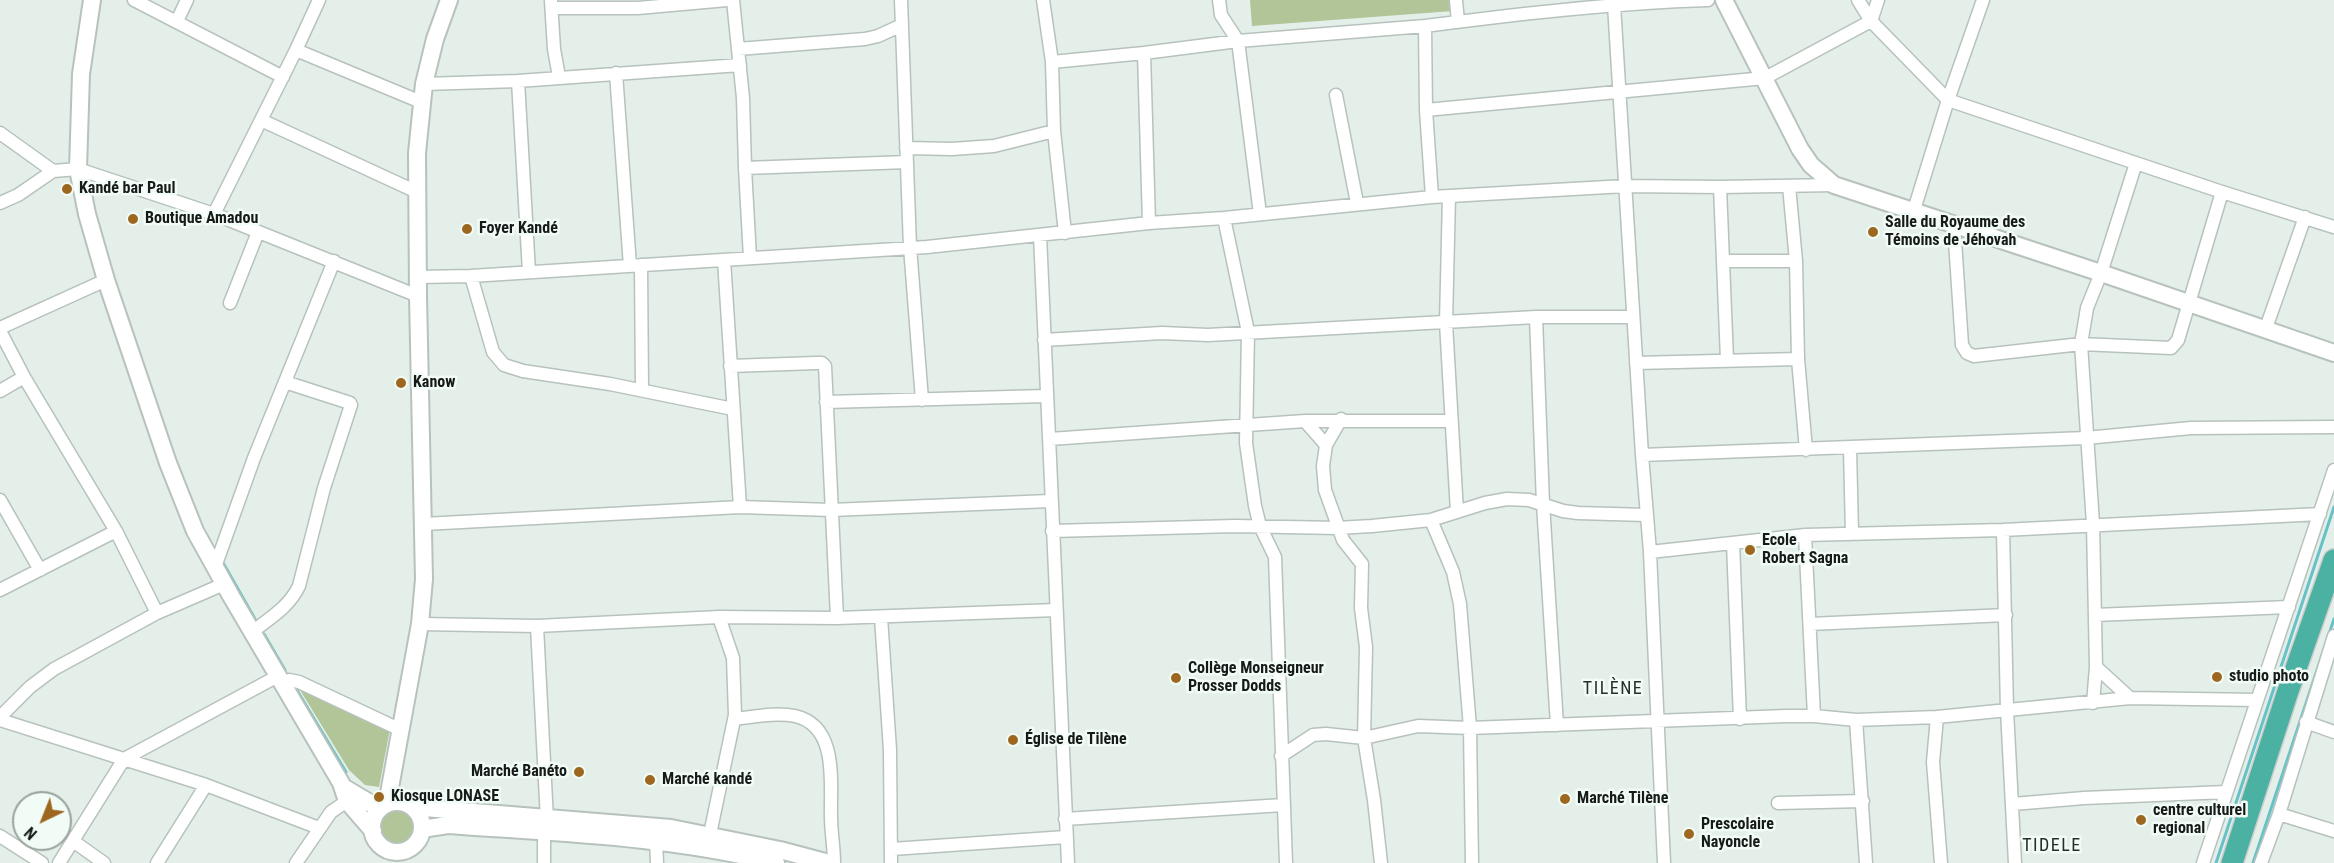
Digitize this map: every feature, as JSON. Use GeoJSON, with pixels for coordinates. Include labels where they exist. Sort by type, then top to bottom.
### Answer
{"type":"FeatureCollection","features":[{"type":"Feature","properties":{"kind":"highway"},"geometry":{"type":"LineString","coordinates":[[2232,863],[2334,560]]}},
{"type":"Feature","properties":{"kind":"street"},"geometry":{"type":"LineString","coordinates":[[92,0],[81,74],[78,169],[87,214],[106,280],[176,483],[195,531],[345,794],[380,849],[402,852],[413,846],[421,836],[422,829],[420,816],[395,806]]}},
{"type":"Feature","properties":{"kind":"street"},"geometry":{"type":"LineString","coordinates":[[134,0],[283,77]]}},
{"type":"Feature","properties":{"kind":"street"},"geometry":{"type":"LineString","coordinates":[[177,21],[187,0]]}},
{"type":"Feature","properties":{"kind":"street"},"geometry":{"type":"LineString","coordinates":[[214,214],[297,50],[319,0]]}},
{"type":"Feature","properties":{"kind":"street"},"geometry":{"type":"LineString","coordinates":[[395,806],[394,774],[420,624],[424,579],[417,192],[421,102],[435,39],[449,0]]}},
{"type":"Feature","properties":{"kind":"street"},"geometry":{"type":"LineString","coordinates":[[559,77],[554,49],[552,4],[638,8],[727,0]]}},
{"type":"Feature","properties":{"kind":"street"},"geometry":{"type":"LineString","coordinates":[[733,0],[740,65],[750,258]]}},
{"type":"Feature","properties":{"kind":"street"},"geometry":{"type":"LineString","coordinates":[[1043,0],[1052,62],[1054,131],[1065,233]]}},
{"type":"Feature","properties":{"kind":"street"},"geometry":{"type":"LineString","coordinates":[[1219,0],[1221,15],[1238,40],[1260,214]]}},
{"type":"Feature","properties":{"kind":"street"},"geometry":{"type":"LineString","coordinates":[[1456,0],[1458,22]]}},
{"type":"Feature","properties":{"kind":"street"},"geometry":{"type":"LineString","coordinates":[[1052,62],[1144,53],[1238,40],[1425,26],[1544,5],[1614,5],[1631,1],[1708,0]]}},
{"type":"Feature","properties":{"kind":"street"},"geometry":{"type":"LineString","coordinates":[[1724,0],[1800,149],[1811,165],[1834,185]]}},
{"type":"Feature","properties":{"kind":"street"},"geometry":{"type":"LineString","coordinates":[[1858,0],[1871,21],[1948,100],[2334,227]]}},
{"type":"Feature","properties":{"kind":"street"},"geometry":{"type":"LineString","coordinates":[[1426,110],[1765,78],[1871,21],[1878,0]]}},
{"type":"Feature","properties":{"kind":"street"},"geometry":{"type":"LineString","coordinates":[[1913,213],[1948,100],[1983,0]]}},
{"type":"Feature","properties":{"kind":"street"},"geometry":{"type":"LineString","coordinates":[[903,2],[910,247],[922,400]]}},
{"type":"Feature","properties":{"kind":"street"},"geometry":{"type":"LineString","coordinates":[[1614,5],[1650,552],[1664,863]]}},
{"type":"Feature","properties":{"kind":"street"},"geometry":{"type":"LineString","coordinates":[[738,49],[865,39],[902,25]]}},
{"type":"Feature","properties":{"kind":"street"},"geometry":{"type":"LineString","coordinates":[[1425,26],[1426,110],[1432,197]]}},
{"type":"Feature","properties":{"kind":"street"},"geometry":{"type":"LineString","coordinates":[[297,50],[421,102]]}},
{"type":"Feature","properties":{"kind":"street"},"geometry":{"type":"LineString","coordinates":[[1144,53],[1149,223]]}},
{"type":"Feature","properties":{"kind":"street"},"geometry":{"type":"LineString","coordinates":[[424,84],[518,81],[740,65]]}},
{"type":"Feature","properties":{"kind":"street"},"geometry":{"type":"LineString","coordinates":[[616,73],[635,265],[642,390]]}},
{"type":"Feature","properties":{"kind":"street"},"geometry":{"type":"LineString","coordinates":[[518,81],[529,272]]}},
{"type":"Feature","properties":{"kind":"street"},"geometry":{"type":"LineString","coordinates":[[1336,95],[1357,203]]}},
{"type":"Feature","properties":{"kind":"street"},"geometry":{"type":"LineString","coordinates":[[261,120],[417,192]]}},
{"type":"Feature","properties":{"kind":"street"},"geometry":{"type":"LineString","coordinates":[[906,148],[952,149],[994,146],[1054,131]]}},
{"type":"Feature","properties":{"kind":"street"},"geometry":{"type":"LineString","coordinates":[[0,133],[53,171]]}},
{"type":"Feature","properties":{"kind":"street"},"geometry":{"type":"LineString","coordinates":[[745,168],[907,162]]}},
{"type":"Feature","properties":{"kind":"street"},"geometry":{"type":"LineString","coordinates":[[2093,703],[2096,667],[2093,524],[2081,344],[2087,308],[2101,273],[2136,163]]}},
{"type":"Feature","properties":{"kind":"street"},"geometry":{"type":"LineString","coordinates":[[0,203],[18,195],[53,171],[78,169],[214,214],[418,297]]}},
{"type":"Feature","properties":{"kind":"street"},"geometry":{"type":"LineString","coordinates":[[419,277],[471,276],[910,247],[1432,197],[1625,186],[1834,185],[2266,328],[2334,353]]}},
{"type":"Feature","properties":{"kind":"street"},"geometry":{"type":"LineString","coordinates":[[1789,186],[1796,261],[1798,359],[1806,450]]}},
{"type":"Feature","properties":{"kind":"street"},"geometry":{"type":"LineString","coordinates":[[1720,187],[1727,360]]}},
{"type":"Feature","properties":{"kind":"street"},"geometry":{"type":"LineString","coordinates":[[1954,226],[1962,345],[1967,353],[1974,356],[2081,344],[2172,348],[2178,340],[2190,304],[2222,192]]}},
{"type":"Feature","properties":{"kind":"street"},"geometry":{"type":"LineString","coordinates":[[1449,196],[1446,323],[1457,512]]}},
{"type":"Feature","properties":{"kind":"street"},"geometry":{"type":"LineString","coordinates":[[2266,328],[2305,217]]}},
{"type":"Feature","properties":{"kind":"street"},"geometry":{"type":"LineString","coordinates":[[1224,218],[1248,332],[1246,443],[1260,526],[1275,558],[1286,863]]}},
{"type":"Feature","properties":{"kind":"street"},"geometry":{"type":"LineString","coordinates":[[230,303],[258,232]]}},
{"type":"Feature","properties":{"kind":"street"},"geometry":{"type":"LineString","coordinates":[[1040,235],[1046,396],[1050,439],[1050,501],[1068,863]]}},
{"type":"Feature","properties":{"kind":"street"},"geometry":{"type":"LineString","coordinates":[[724,260],[740,507]]}},
{"type":"Feature","properties":{"kind":"street"},"geometry":{"type":"LineString","coordinates":[[215,567],[254,458],[334,261]]}},
{"type":"Feature","properties":{"kind":"street"},"geometry":{"type":"LineString","coordinates":[[1723,261],[1796,261]]}},
{"type":"Feature","properties":{"kind":"street"},"geometry":{"type":"LineString","coordinates":[[471,276],[493,352],[504,364],[523,371],[642,390],[733,409]]}},
{"type":"Feature","properties":{"kind":"street"},"geometry":{"type":"LineString","coordinates":[[106,280],[0,330],[24,377],[116,531],[157,613]]}},
{"type":"Feature","properties":{"kind":"street"},"geometry":{"type":"LineString","coordinates":[[1044,340],[1162,333],[1208,335],[1536,317],[1634,317]]}},
{"type":"Feature","properties":{"kind":"street"},"geometry":{"type":"LineString","coordinates":[[1536,317],[1543,504],[1557,725]]}},
{"type":"Feature","properties":{"kind":"street"},"geometry":{"type":"LineString","coordinates":[[1636,363],[1798,359]]}},
{"type":"Feature","properties":{"kind":"street"},"geometry":{"type":"LineString","coordinates":[[730,366],[822,363],[825,366],[837,618]]}},
{"type":"Feature","properties":{"kind":"street"},"geometry":{"type":"LineString","coordinates":[[0,391],[24,377]]}},
{"type":"Feature","properties":{"kind":"street"},"geometry":{"type":"LineString","coordinates":[[252,632],[294,598],[324,489],[351,405],[285,382]]}},
{"type":"Feature","properties":{"kind":"street"},"geometry":{"type":"LineString","coordinates":[[826,402],[1046,396]]}},
{"type":"Feature","properties":{"kind":"street"},"geometry":{"type":"LineString","coordinates":[[1050,439],[1341,419],[1451,421]]}},
{"type":"Feature","properties":{"kind":"street"},"geometry":{"type":"LineString","coordinates":[[1341,419],[1326,445],[1323,466],[1325,490],[1342,540],[1362,564],[1361,608],[1366,647],[1364,738],[1381,863]]}},
{"type":"Feature","properties":{"kind":"street"},"geometry":{"type":"LineString","coordinates":[[1305,421],[1326,445]]}},
{"type":"Feature","properties":{"kind":"street"},"geometry":{"type":"LineString","coordinates":[[1642,455],[2086,438],[2191,428],[2334,427]]}},
{"type":"Feature","properties":{"kind":"street"},"geometry":{"type":"LineString","coordinates":[[1850,448],[1852,534]]}},
{"type":"Feature","properties":{"kind":"street"},"geometry":{"type":"LineString","coordinates":[[2203,863],[2334,470]]}},
{"type":"Feature","properties":{"kind":"street"},"geometry":{"type":"LineString","coordinates":[[1052,531],[1260,526],[1337,528],[1431,520],[1485,503],[1507,499],[1529,500],[1578,513],[1646,515]]}},
{"type":"Feature","properties":{"kind":"street"},"geometry":{"type":"LineString","coordinates":[[0,500],[40,570]]}},
{"type":"Feature","properties":{"kind":"street"},"geometry":{"type":"LineString","coordinates":[[424,524],[740,507],[831,510],[1050,501]]}},
{"type":"Feature","properties":{"kind":"street"},"geometry":{"type":"LineString","coordinates":[[1650,552],[1805,535],[2003,530],[2320,514]]}},
{"type":"Feature","properties":{"kind":"street"},"geometry":{"type":"LineString","coordinates":[[1431,520],[1453,572],[1460,604],[1470,728],[1472,863]]}},
{"type":"Feature","properties":{"kind":"street"},"geometry":{"type":"LineString","coordinates":[[2003,530],[2007,710],[2015,863]]}},
{"type":"Feature","properties":{"kind":"street"},"geometry":{"type":"LineString","coordinates":[[0,590],[116,531]]}},
{"type":"Feature","properties":{"kind":"street"},"geometry":{"type":"LineString","coordinates":[[1805,535],[1814,716]]}},
{"type":"Feature","properties":{"kind":"street"},"geometry":{"type":"LineString","coordinates":[[1733,543],[1740,719]]}},
{"type":"Feature","properties":{"kind":"street"},"geometry":{"type":"LineString","coordinates":[[224,584],[157,613],[54,669],[30,687],[0,718],[206,785],[319,828]]}},
{"type":"Feature","properties":{"kind":"street"},"geometry":{"type":"LineString","coordinates":[[2095,615],[2289,607]]}},
{"type":"Feature","properties":{"kind":"street"},"geometry":{"type":"LineString","coordinates":[[420,624],[537,626],[719,617],[837,618],[1056,610]]}},
{"type":"Feature","properties":{"kind":"street"},"geometry":{"type":"LineString","coordinates":[[1810,624],[2006,615]]}},
{"type":"Feature","properties":{"kind":"street"},"geometry":{"type":"LineString","coordinates":[[710,834],[734,719],[733,658],[719,617]]}},
{"type":"Feature","properties":{"kind":"street"},"geometry":{"type":"LineString","coordinates":[[881,617],[890,750],[891,863]]}},
{"type":"Feature","properties":{"kind":"street"},"geometry":{"type":"LineString","coordinates":[[537,626],[545,826],[544,863]]}},
{"type":"Feature","properties":{"kind":"street"},"geometry":{"type":"LineString","coordinates":[[2261,863],[2279,814],[2334,637]]}},
{"type":"Feature","properties":{"kind":"street"},"geometry":{"type":"LineString","coordinates":[[2096,667],[2130,698]]}},
{"type":"Feature","properties":{"kind":"street"},"geometry":{"type":"LineString","coordinates":[[59,863],[124,759],[281,679],[299,682],[400,730]]}},
{"type":"Feature","properties":{"kind":"street"},"geometry":{"type":"LineString","coordinates":[[1281,756],[1313,735],[1364,738],[1418,726],[1470,728],[1786,716],[1856,720],[1937,717],[2130,698],[2258,700]]}},
{"type":"Feature","properties":{"kind":"street"},"geometry":{"type":"LineString","coordinates":[[734,719],[794,716],[810,724],[819,734],[831,758],[831,823],[834,863]]}},
{"type":"Feature","properties":{"kind":"street"},"geometry":{"type":"LineString","coordinates":[[1937,717],[1933,762],[1941,863]]}},
{"type":"Feature","properties":{"kind":"street"},"geometry":{"type":"LineString","coordinates":[[1856,720],[1866,863]]}},
{"type":"Feature","properties":{"kind":"street"},"geometry":{"type":"LineString","coordinates":[[2306,722],[2334,732]]}},
{"type":"Feature","properties":{"kind":"street"},"geometry":{"type":"LineString","coordinates":[[157,863],[206,785]]}},
{"type":"Feature","properties":{"kind":"street"},"geometry":{"type":"LineString","coordinates":[[2013,804],[2084,798],[2226,792]]}},
{"type":"Feature","properties":{"kind":"street"},"geometry":{"type":"LineString","coordinates":[[345,794],[395,806],[715,849],[776,863]]}},
{"type":"Feature","properties":{"kind":"street"},"geometry":{"type":"LineString","coordinates":[[296,863],[345,794]]}},
{"type":"Feature","properties":{"kind":"street"},"geometry":{"type":"LineString","coordinates":[[1778,803],[1863,801]]}},
{"type":"Feature","properties":{"kind":"street"},"geometry":{"type":"LineString","coordinates":[[1065,819],[1283,805]]}},
{"type":"Feature","properties":{"kind":"street"},"geometry":{"type":"LineString","coordinates":[[380,849],[374,819],[395,806]]}},
{"type":"Feature","properties":{"kind":"street"},"geometry":{"type":"LineString","coordinates":[[2279,814],[2334,831]]}},
{"type":"Feature","properties":{"kind":"street"},"geometry":{"type":"LineString","coordinates":[[422,829],[448,825],[671,828],[710,834],[829,863]]}},
{"type":"Feature","properties":{"kind":"street"},"geometry":{"type":"LineString","coordinates":[[0,836],[42,863]]}},
{"type":"Feature","properties":{"kind":"street"},"geometry":{"type":"LineString","coordinates":[[892,849],[1066,837]]}},
{"type":"Feature","properties":{"kind":"street"},"geometry":{"type":"LineString","coordinates":[[656,840],[657,863]]}},
{"type":"Feature","properties":{"kind":"street"},"geometry":{"type":"LineString","coordinates":[[73,841],[104,863]]}},
{"type":"Feature","properties":{"kind":"street"},"geometry":{"type":"LineString","coordinates":[[409,863],[413,846]]}},
{"type":"Feature","properties":{"kind":"green space"},"geometry":{"type":"Polygon","coordinates":[[[1250,0],[1452,0],[1453,11],[1252,26],[1250,0]]]}},
{"type":"Feature","properties":{"kind":"green space"},"geometry":{"type":"Polygon","coordinates":[[[297,685],[392,718],[379,787],[365,785],[349,770],[297,685]]]}},
{"type":"Feature","properties":{"kind":"green space"},"geometry":{"type":"Polygon","coordinates":[[[398,809],[410,814],[415,826],[410,838],[398,843],[386,838],[381,826],[386,814],[398,809]]]}},
{"type":"Feature","properties":{"kind":"waterway"},"geometry":{"type":"LineString","coordinates":[[2216,863],[2334,507]]}},
{"type":"Feature","properties":{"kind":"waterway"},"geometry":{"type":"LineString","coordinates":[[222,561],[255,619]]}},
{"type":"Feature","properties":{"kind":"waterway"},"geometry":{"type":"LineString","coordinates":[[2253,863],[2334,619]]}},
{"type":"Feature","properties":{"kind":"waterway"},"geometry":{"type":"LineString","coordinates":[[264,634],[285,670]]}},
{"type":"Feature","properties":{"kind":"waterway"},"geometry":{"type":"LineString","coordinates":[[295,687],[346,772]]}},
{"type":"Feature","properties":{"kind":"place","name":"Kandé bar Paul"},"geometry":{"type":"Point","coordinates":[67,189]}},
{"type":"Feature","properties":{"kind":"place","name":"Boutique Amadou"},"geometry":{"type":"Point","coordinates":[133,219]}},
{"type":"Feature","properties":{"kind":"place","name":"Foyer Kandé"},"geometry":{"type":"Point","coordinates":[467,229]}},
{"type":"Feature","properties":{"kind":"place","name":"Salle du Royaume des Témoins de Jéhovah"},"geometry":{"type":"Point","coordinates":[1873,232]}},
{"type":"Feature","properties":{"kind":"place","name":"Kanow"},"geometry":{"type":"Point","coordinates":[401,383]}},
{"type":"Feature","properties":{"kind":"place","name":"Ecole Robert Sagna"},"geometry":{"type":"Point","coordinates":[1750,550]}},
{"type":"Feature","properties":{"kind":"place","name":"studio photo"},"geometry":{"type":"Point","coordinates":[2217,677]}},
{"type":"Feature","properties":{"kind":"place","name":"Collège Monseigneur Prosser Dodds"},"geometry":{"type":"Point","coordinates":[1176,678]}},
{"type":"Feature","properties":{"kind":"place","name":"Église de Tilène"},"geometry":{"type":"Point","coordinates":[1013,740]}},
{"type":"Feature","properties":{"kind":"place","name":"Marché Banéto"},"geometry":{"type":"Point","coordinates":[579,772]}},
{"type":"Feature","properties":{"kind":"place","name":"Marché kandé"},"geometry":{"type":"Point","coordinates":[650,780]}},
{"type":"Feature","properties":{"kind":"place","name":"Kiosque LONASE"},"geometry":{"type":"Point","coordinates":[379,797]}},
{"type":"Feature","properties":{"kind":"place","name":"Marché Tilène"},"geometry":{"type":"Point","coordinates":[1565,799]}},
{"type":"Feature","properties":{"kind":"place","name":"centre culturel regional"},"geometry":{"type":"Point","coordinates":[2141,820]}},
{"type":"Feature","properties":{"kind":"place","name":"Prescolaire Nayoncle"},"geometry":{"type":"Point","coordinates":[1689,834]}},
{"type":"Feature","properties":{"kind":"district","name":"TILÈNE"},"geometry":{"type":"Point","coordinates":[1613,689]}},
{"type":"Feature","properties":{"kind":"district","name":"TIDELE"},"geometry":{"type":"Point","coordinates":[2052,846]}}]}
